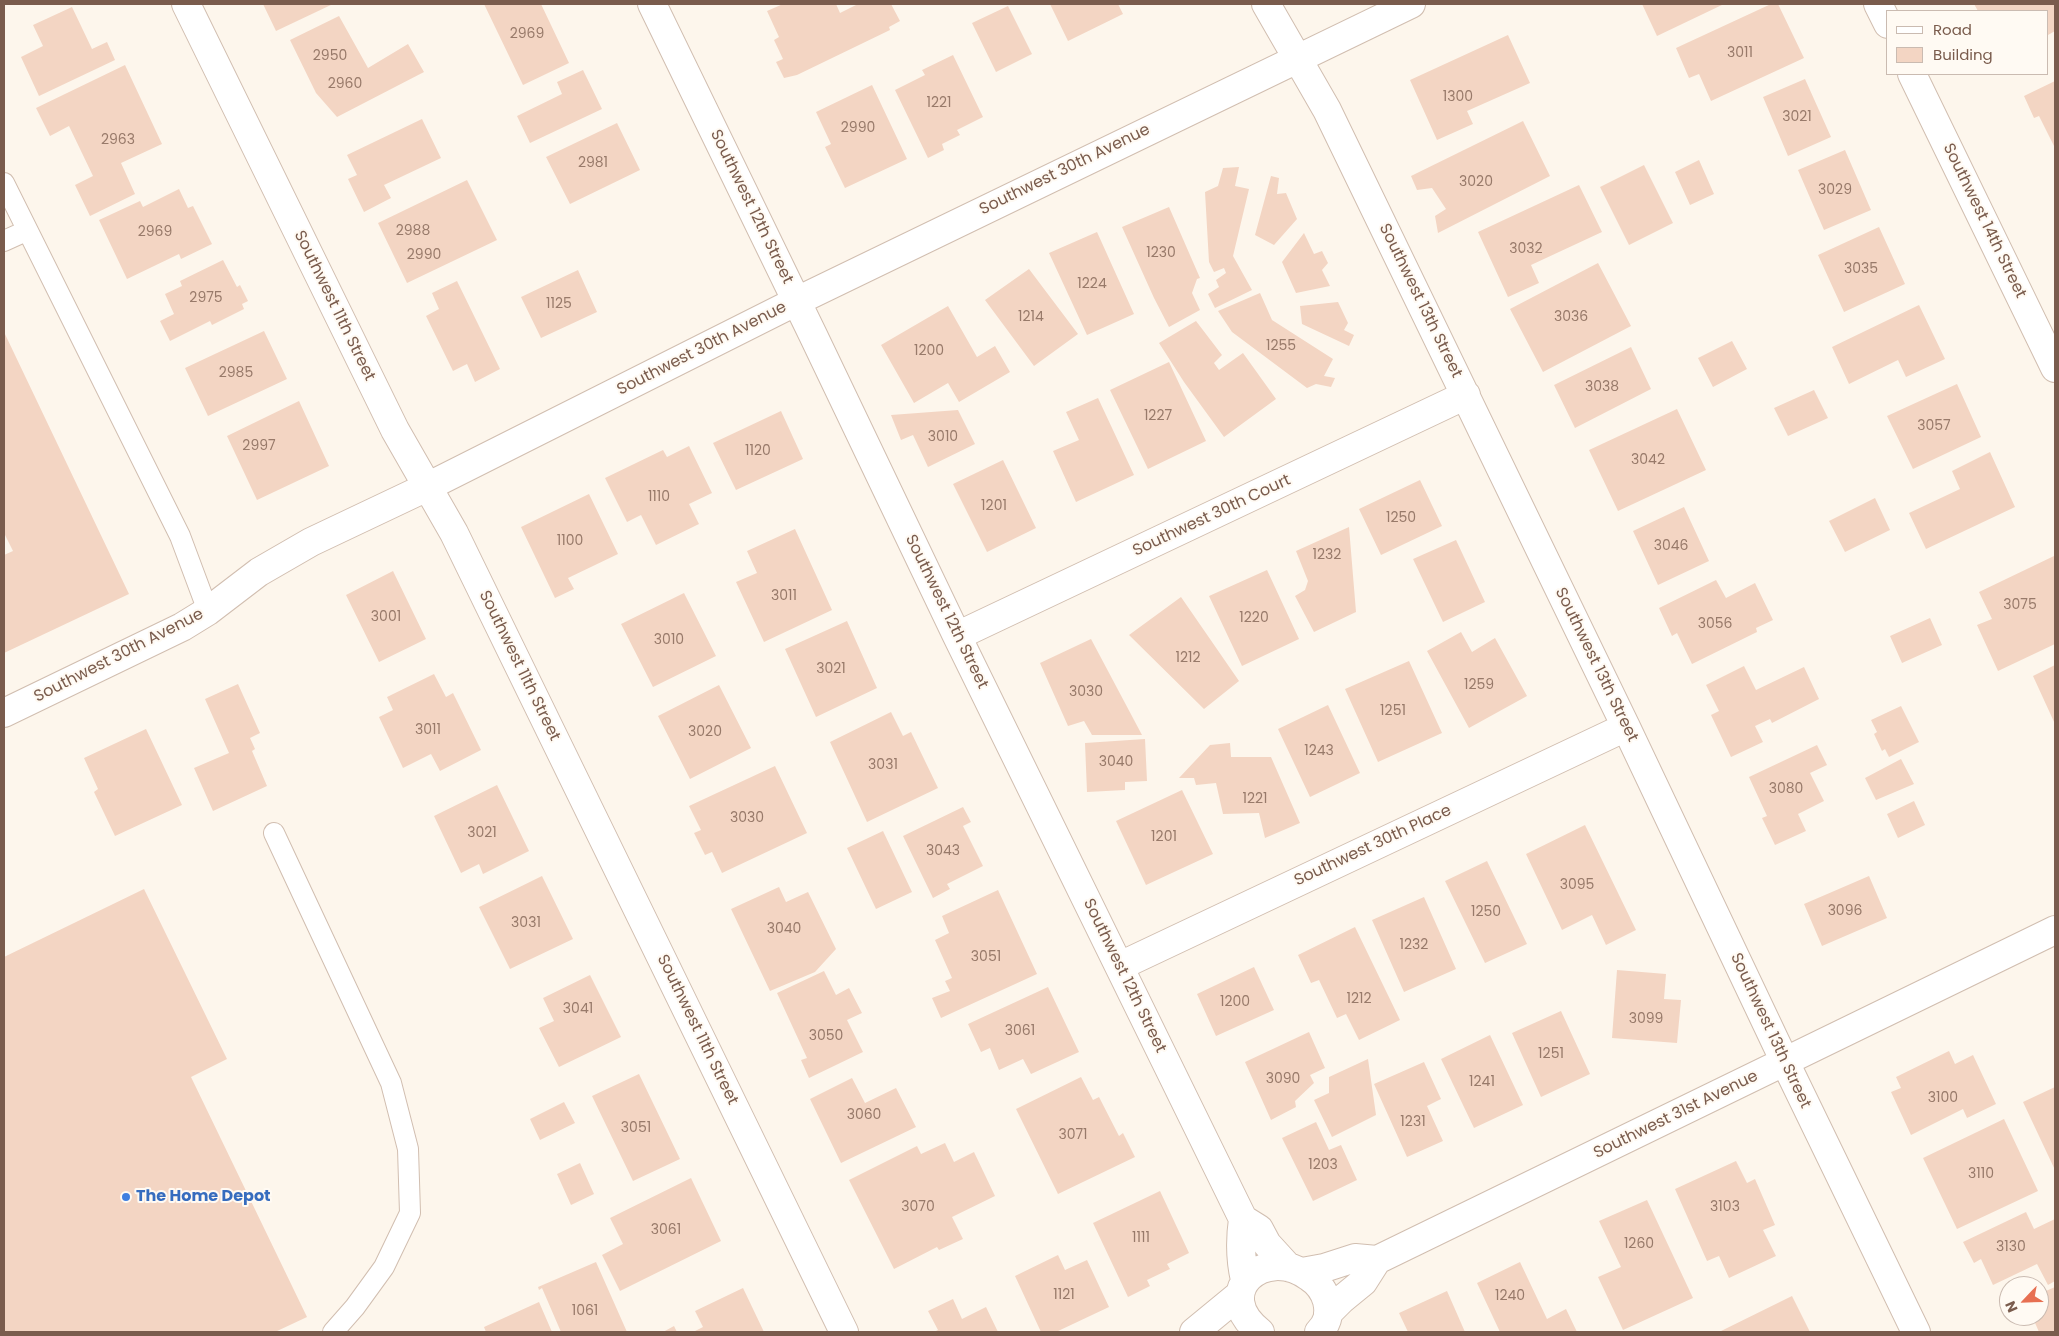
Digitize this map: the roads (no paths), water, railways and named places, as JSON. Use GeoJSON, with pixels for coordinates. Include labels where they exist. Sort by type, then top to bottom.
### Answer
{"type":"FeatureCollection","features":[{"type":"Feature","properties":{"kind":"street","name":"Southwest 11th Street"},"geometry":{"type":"LineString","coordinates":[[186,4],[395,430],[454,533],[844,1332]]}},
{"type":"Feature","properties":{"kind":"street","name":"Southwest 12th Street"},"geometry":{"type":"LineString","coordinates":[[652,4],[797,301],[957,636],[1243,1219],[1259,1229],[1267,1244],[1295,1270],[1316,1282],[1321,1288],[1326,1297],[1326,1325]]}},
{"type":"Feature","properties":{"kind":"street","name":"Southwest 13th Street"},"geometry":{"type":"LineString","coordinates":[[1266,4],[1327,110],[1626,726],[1785,1062],[1916,1332]]}},
{"type":"Feature","properties":{"kind":"street","name":"Southwest 30th Avenue"},"geometry":{"type":"LineString","coordinates":[[4,713],[151,643],[208,612],[258,572],[311,542],[426,487],[797,301],[1411,4]]}},
{"type":"Feature","properties":{"kind":"street"},"geometry":{"type":"LineString","coordinates":[[1878,4],[1886,20]]}},
{"type":"Feature","properties":{"kind":"street","name":"Southwest 14th Street"},"geometry":{"type":"LineString","coordinates":[[1912,75],[2055,368]]}},
{"type":"Feature","properties":{"kind":"street","name":"Southwest 30th Court"},"geometry":{"type":"LineString","coordinates":[[957,636],[1466,395]]}},
{"type":"Feature","properties":{"kind":"street","name":"Southwest 30th Place"},"geometry":{"type":"LineString","coordinates":[[1120,966],[1626,726]]}},
{"type":"Feature","properties":{"kind":"street","name":"Southwest 31st Avenue"},"geometry":{"type":"LineString","coordinates":[[1242,1287],[1251,1274],[1268,1266],[1295,1270],[1324,1268],[1355,1258],[1377,1260],[2055,930]]}},
{"type":"Feature","properties":{"kind":"street"},"geometry":{"type":"LineString","coordinates":[[1243,1219],[1240,1242],[1243,1312],[1253,1327],[1260,1332]]}},
{"type":"Feature","properties":{"kind":"street"},"geometry":{"type":"LineString","coordinates":[[1326,1325],[1363,1282],[1377,1260]]}},
{"type":"Feature","properties":{"kind":"street"},"geometry":{"type":"LineString","coordinates":[[1194,1332],[1212,1319],[1242,1287]]}},
{"type":"Feature","properties":{"kind":"lane"},"geometry":{"type":"LineString","coordinates":[[4,183],[26,231],[180,536],[208,612]]}},
{"type":"Feature","properties":{"kind":"lane"},"geometry":{"type":"LineString","coordinates":[[4,242],[26,231]]}},
{"type":"Feature","properties":{"kind":"lane"},"geometry":{"type":"LineString","coordinates":[[274,833],[391,1083],[408,1149],[410,1213],[384,1267],[355,1307],[333,1332]]}},
{"type":"Feature","properties":{"kind":"place","name":"The Home Depot"},"geometry":{"type":"Point","coordinates":[126,1197]}}]}
